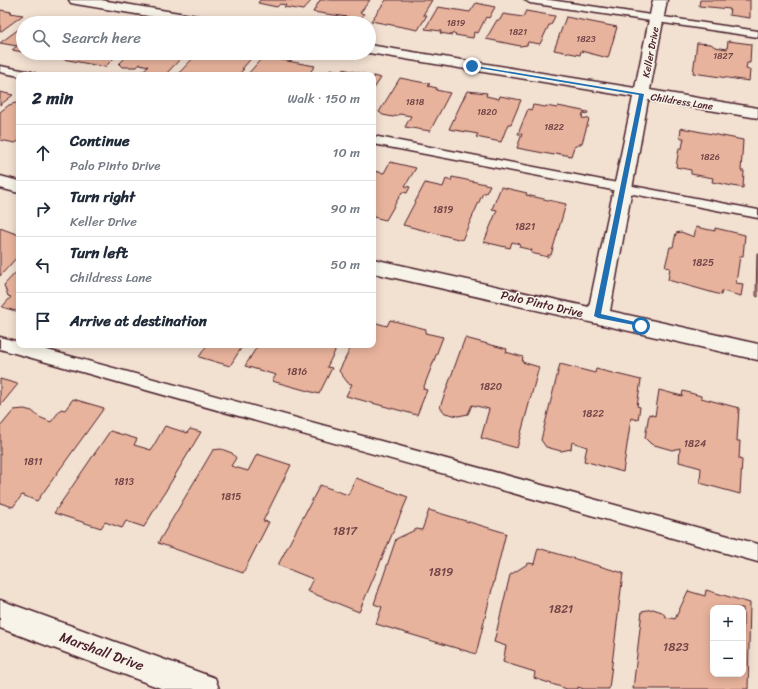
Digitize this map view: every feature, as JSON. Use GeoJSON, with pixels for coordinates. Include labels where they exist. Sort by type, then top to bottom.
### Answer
{"type":"FeatureCollection","features":[{"type":"Feature","properties":{"kind":"street"},"geometry":{"type":"LineString","coordinates":[[76,0],[173,16]]}},
{"type":"Feature","properties":{"kind":"street","name":"Keller Drive"},"geometry":{"type":"LineString","coordinates":[[598,316],[660,0]]}},
{"type":"Feature","properties":{"kind":"street","name":"Childress Lane"},"geometry":{"type":"LineString","coordinates":[[376,50],[758,114]]}},
{"type":"Feature","properties":{"kind":"street"},"geometry":{"type":"LineString","coordinates":[[0,182],[16,186]]}},
{"type":"Feature","properties":{"kind":"street","name":"Palo Pinto Drive"},"geometry":{"type":"LineString","coordinates":[[376,267],[758,352]]}},
{"type":"Feature","properties":{"kind":"street","name":"Marshall Drive"},"geometry":{"type":"LineString","coordinates":[[0,614],[204,689]]}},
{"type":"Feature","properties":{"kind":"lane"},"geometry":{"type":"LineString","coordinates":[[530,0],[758,34]]}},
{"type":"Feature","properties":{"kind":"lane"},"geometry":{"type":"LineString","coordinates":[[0,69],[16,72]]}},
{"type":"Feature","properties":{"kind":"lane"},"geometry":{"type":"LineString","coordinates":[[376,141],[758,214]]}},
{"type":"Feature","properties":{"kind":"lane"},"geometry":{"type":"LineString","coordinates":[[0,343],[16,347]]}},
{"type":"Feature","properties":{"kind":"lane"},"geometry":{"type":"LineString","coordinates":[[18,348],[758,552]]}},
{"type":"Feature","properties":{"kind":"building"},"geometry":{"type":"Polygon","coordinates":[[[260,0],[312,0],[303,10],[284,7],[286,5],[280,4],[277,7],[258,3],[260,0]]]}},
{"type":"Feature","properties":{"kind":"building"},"geometry":{"type":"Polygon","coordinates":[[[320,0],[370,0],[360,13],[364,14],[363,16],[340,16],[313,12],[320,0]]]}},
{"type":"Feature","properties":{"kind":"building"},"geometry":{"type":"Polygon","coordinates":[[[386,0],[432,0],[423,15],[427,15],[418,30],[376,22],[376,16],[375,16],[386,0]]]}},
{"type":"Feature","properties":{"kind":"building"},"geometry":{"type":"Polygon","coordinates":[[[700,0],[750,0],[750,18],[729,15],[730,9],[699,6],[700,0]]]}},
{"type":"Feature","properties":{"kind":"building"},"geometry":{"type":"Polygon","coordinates":[[[476,3],[495,7],[489,18],[486,17],[478,33],[474,32],[473,38],[455,35],[456,34],[453,33],[452,35],[440,33],[441,31],[425,29],[438,7],[470,12],[476,3]]]}},
{"type":"Feature","properties":{"kind":"building"},"geometry":{"type":"Polygon","coordinates":[[[0,10],[23,15],[16,16],[16,20],[0,32],[0,10]]]}},
{"type":"Feature","properties":{"kind":"building"},"geometry":{"type":"Polygon","coordinates":[[[526,11],[555,16],[540,44],[528,42],[527,45],[520,46],[486,39],[497,20],[500,20],[503,14],[523,17],[526,11]]]}},
{"type":"Feature","properties":{"kind":"building"},"geometry":{"type":"Polygon","coordinates":[[[566,17],[617,27],[608,58],[581,51],[580,55],[554,50],[566,17]]]}},
{"type":"Feature","properties":{"kind":"building"},"geometry":{"type":"Polygon","coordinates":[[[16,31],[16,46],[0,43],[16,31]]]}},
{"type":"Feature","properties":{"kind":"building"},"geometry":{"type":"Polygon","coordinates":[[[728,41],[751,44],[750,63],[747,63],[746,69],[750,70],[749,81],[693,73],[697,43],[711,44],[715,47],[727,49],[728,41]]]}},
{"type":"Feature","properties":{"kind":"building"},"geometry":{"type":"Polygon","coordinates":[[[68,60],[112,60],[105,67],[68,60]]]}},
{"type":"Feature","properties":{"kind":"building"},"geometry":{"type":"Polygon","coordinates":[[[123,60],[179,60],[168,72],[141,72],[148,66],[140,64],[137,67],[122,67],[119,64],[123,60]]]}},
{"type":"Feature","properties":{"kind":"building"},"geometry":{"type":"Polygon","coordinates":[[[191,60],[250,60],[241,72],[180,72],[191,60]]]}},
{"type":"Feature","properties":{"kind":"building"},"geometry":{"type":"Polygon","coordinates":[[[260,60],[282,60],[315,66],[310,72],[250,72],[260,60]]]}},
{"type":"Feature","properties":{"kind":"building"},"geometry":{"type":"Polygon","coordinates":[[[331,69],[341,72],[329,72],[331,69]]]}},
{"type":"Feature","properties":{"kind":"building"},"geometry":{"type":"Polygon","coordinates":[[[343,69],[355,72],[341,72],[343,69]]]}},
{"type":"Feature","properties":{"kind":"building"},"geometry":{"type":"Polygon","coordinates":[[[376,77],[381,78],[376,86],[376,77]]]}},
{"type":"Feature","properties":{"kind":"building"},"geometry":{"type":"Polygon","coordinates":[[[400,78],[430,84],[428,86],[437,88],[436,90],[450,93],[430,131],[405,127],[411,116],[400,114],[393,117],[383,115],[379,112],[400,78]]]}},
{"type":"Feature","properties":{"kind":"building"},"geometry":{"type":"Polygon","coordinates":[[[467,91],[487,93],[486,96],[499,99],[500,96],[521,100],[511,124],[508,124],[501,142],[476,137],[478,134],[449,129],[467,91]]]}},
{"type":"Feature","properties":{"kind":"building"},"geometry":{"type":"Polygon","coordinates":[[[0,92],[13,95],[0,105],[0,92]]]}},
{"type":"Feature","properties":{"kind":"building"},"geometry":{"type":"Polygon","coordinates":[[[16,103],[15,143],[0,140],[0,112],[9,105],[16,103]]]}},
{"type":"Feature","properties":{"kind":"building"},"geometry":{"type":"Polygon","coordinates":[[[533,105],[557,108],[558,106],[588,112],[587,114],[583,113],[582,118],[589,119],[582,143],[574,147],[571,156],[555,153],[554,155],[517,148],[522,134],[518,134],[528,109],[531,110],[533,105]]]}},
{"type":"Feature","properties":{"kind":"building"},"geometry":{"type":"Polygon","coordinates":[[[681,128],[743,140],[741,171],[744,171],[743,188],[712,182],[713,178],[691,174],[691,170],[676,167],[679,148],[682,148],[684,138],[680,138],[681,128]]]}},
{"type":"Feature","properties":{"kind":"building"},"geometry":{"type":"Polygon","coordinates":[[[390,162],[416,168],[405,186],[410,187],[407,193],[402,192],[386,220],[376,218],[376,172],[384,173],[390,162]]]}},
{"type":"Feature","properties":{"kind":"building"},"geometry":{"type":"Polygon","coordinates":[[[452,177],[490,185],[486,193],[483,193],[462,240],[403,225],[425,183],[443,187],[446,179],[451,181],[452,177]]]}},
{"type":"Feature","properties":{"kind":"building"},"geometry":{"type":"Polygon","coordinates":[[[501,187],[527,193],[526,195],[566,204],[551,255],[548,255],[548,257],[531,253],[532,250],[519,247],[520,244],[512,242],[510,248],[484,242],[497,210],[492,209],[501,187]]]}},
{"type":"Feature","properties":{"kind":"building"},"geometry":{"type":"Polygon","coordinates":[[[696,227],[715,231],[715,228],[745,235],[743,256],[740,256],[736,283],[743,284],[741,296],[722,291],[721,295],[668,280],[670,268],[665,267],[670,247],[673,247],[676,233],[681,232],[694,237],[696,227]]]}},
{"type":"Feature","properties":{"kind":"building"},"geometry":{"type":"Polygon","coordinates":[[[0,228],[16,234],[16,258],[0,276],[0,228]]]}},
{"type":"Feature","properties":{"kind":"building"},"geometry":{"type":"Polygon","coordinates":[[[758,253],[758,297],[756,296],[758,253]]]}},
{"type":"Feature","properties":{"kind":"building"},"geometry":{"type":"Polygon","coordinates":[[[16,272],[16,311],[2,307],[11,297],[8,296],[4,285],[16,272]]]}},
{"type":"Feature","properties":{"kind":"building"},"geometry":{"type":"Polygon","coordinates":[[[390,320],[426,329],[425,333],[443,337],[423,389],[427,390],[417,415],[346,396],[352,384],[348,383],[339,371],[350,348],[376,348],[376,323],[387,326],[390,320]]]}},
{"type":"Feature","properties":{"kind":"building"},"geometry":{"type":"Polygon","coordinates":[[[465,338],[507,349],[506,352],[523,357],[522,362],[539,367],[517,448],[481,438],[489,409],[472,405],[468,414],[458,416],[445,413],[440,407],[465,338]]]}},
{"type":"Feature","properties":{"kind":"building"},"geometry":{"type":"Polygon","coordinates":[[[205,348],[241,348],[230,366],[199,357],[205,348]]]}},
{"type":"Feature","properties":{"kind":"building"},"geometry":{"type":"Polygon","coordinates":[[[256,348],[336,348],[327,367],[332,368],[319,394],[272,381],[276,375],[245,366],[256,348]]]}},
{"type":"Feature","properties":{"kind":"building"},"geometry":{"type":"Polygon","coordinates":[[[560,364],[595,373],[596,369],[641,380],[637,406],[640,407],[638,420],[631,418],[623,472],[584,461],[587,447],[572,442],[571,449],[561,451],[546,447],[541,440],[560,364]]]}},
{"type":"Feature","properties":{"kind":"building"},"geometry":{"type":"Polygon","coordinates":[[[0,379],[18,384],[0,406],[0,379]]]}},
{"type":"Feature","properties":{"kind":"building"},"geometry":{"type":"Polygon","coordinates":[[[659,390],[682,396],[683,391],[701,396],[701,398],[739,408],[737,441],[740,441],[739,459],[742,460],[740,494],[700,483],[701,468],[679,462],[680,448],[672,450],[651,444],[645,438],[649,414],[655,416],[659,390]]]}},
{"type":"Feature","properties":{"kind":"building"},"geometry":{"type":"Polygon","coordinates":[[[73,399],[104,408],[37,501],[22,495],[13,507],[0,503],[0,427],[14,410],[24,409],[32,411],[39,417],[51,422],[61,409],[65,410],[73,399]]]}},
{"type":"Feature","properties":{"kind":"building"},"geometry":{"type":"Polygon","coordinates":[[[165,426],[187,433],[190,429],[201,432],[144,527],[126,521],[122,528],[105,522],[101,528],[54,513],[110,431],[137,439],[134,445],[151,450],[165,426]]]}},
{"type":"Feature","properties":{"kind":"building"},"geometry":{"type":"Polygon","coordinates":[[[221,449],[232,453],[236,458],[231,466],[248,471],[257,454],[291,465],[263,521],[269,522],[243,573],[158,543],[213,450],[221,449]]]}},
{"type":"Feature","properties":{"kind":"building"},"geometry":{"type":"Polygon","coordinates":[[[356,478],[408,497],[359,612],[307,591],[313,579],[278,565],[320,485],[348,495],[356,478]]]}},
{"type":"Feature","properties":{"kind":"building"},"geometry":{"type":"Polygon","coordinates":[[[429,510],[506,533],[476,654],[376,624],[382,607],[374,604],[396,539],[417,529],[422,530],[429,510]]]}},
{"type":"Feature","properties":{"kind":"building"},"geometry":{"type":"Polygon","coordinates":[[[538,548],[623,573],[609,689],[584,689],[578,687],[578,689],[567,689],[534,678],[535,672],[503,662],[506,646],[494,642],[510,575],[529,563],[534,564],[538,548]]]}},
{"type":"Feature","properties":{"kind":"building"},"geometry":{"type":"Polygon","coordinates":[[[706,590],[750,603],[748,689],[633,689],[642,611],[653,609],[662,612],[666,617],[675,619],[688,591],[705,596],[706,590]]]}},
{"type":"Feature","properties":{"kind":"route"},"geometry":{"type":"LineString","coordinates":[[472,66],[642,94],[598,316],[641,326]]}}]}
